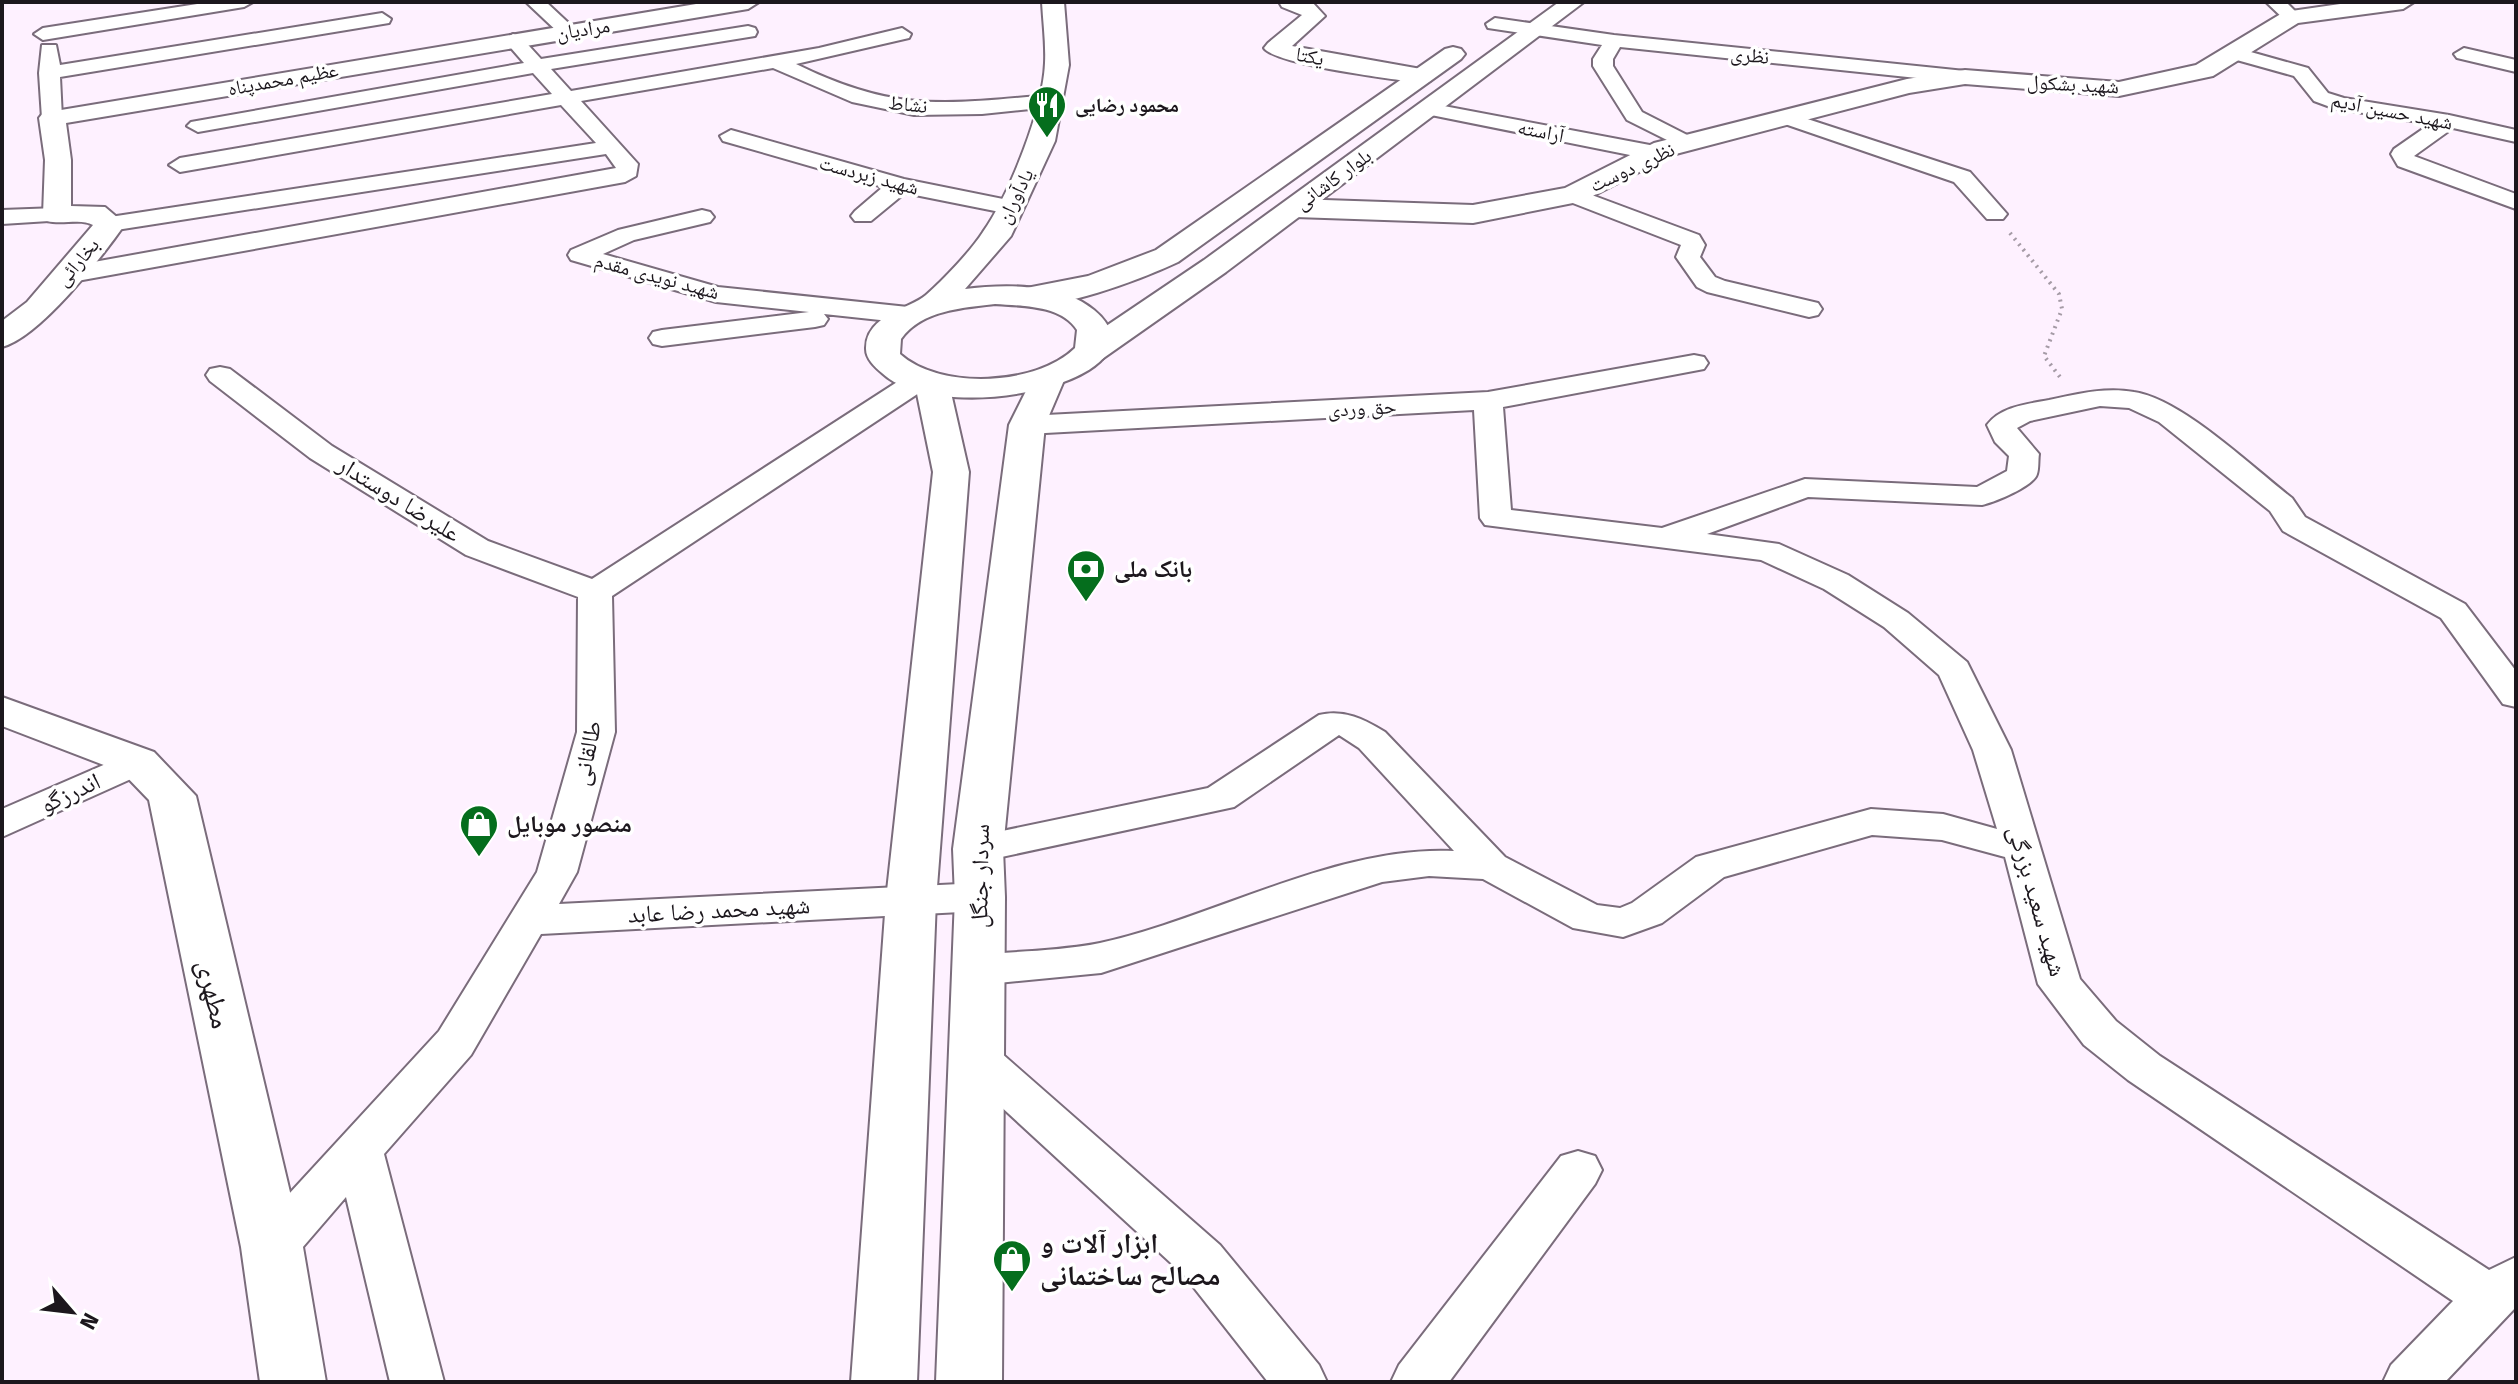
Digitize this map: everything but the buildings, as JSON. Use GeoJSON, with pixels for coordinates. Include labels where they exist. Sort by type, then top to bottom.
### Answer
{"type":"FeatureCollection","features":[{"type":"Feature","properties":{"kind":"main road","name":"مرادیان"},"geometry":{"type":"LineString","coordinates":[[513,40],[748,2]]}},
{"type":"Feature","properties":{"kind":"main road","name":"یادآوران"},"geometry":{"type":"LineString","coordinates":[[1019,296],[996,236],[1042,141],[1057,65],[1053,2]]}},
{"type":"Feature","properties":{"kind":"main road","name":"یکتا"},"geometry":{"type":"LineString","coordinates":[[1290,2],[1308,8],[1314,16],[1276,48],[1292,54],[1421,76]]}},
{"type":"Feature","properties":{"kind":"main road","name":"بلوار کاشانی"},"geometry":{"type":"LineString","coordinates":[[1019,296],[1107,282],[1167,256],[1527,2]]}},
{"type":"Feature","properties":{"kind":"main road","name":"بلوار کاشانی"},"geometry":{"type":"LineString","coordinates":[[925,382],[982,389],[1048,378],[1074,366],[1295,208],[1573,2]]}},
{"type":"Feature","properties":{"kind":"main road","name":"شهید بشکول"},"geometry":{"type":"LineString","coordinates":[[1965,77],[2119,89],[2204,71],[2233,53],[2283,10],[2403,2]]}},
{"type":"Feature","properties":{"kind":"main road","name":"عظیم محمدپناه"},"geometry":{"type":"LineString","coordinates":[[52,118],[513,40]]}},
{"type":"Feature","properties":{"kind":"main road","name":"نظری دوست"},"geometry":{"type":"LineString","coordinates":[[1295,208],[1473,214],[1573,195],[1655,153],[1685,143],[1789,119],[1907,86],[1965,77]]}},
{"type":"Feature","properties":{"kind":"main road"},"geometry":{"type":"LineString","coordinates":[[52,118],[58,160],[57,215]]}},
{"type":"Feature","properties":{"kind":"main road","name":"بخارائی"},"geometry":{"type":"LineString","coordinates":[[2,337],[38,309],[110,224],[95,213],[57,215]]}},
{"type":"Feature","properties":{"kind":"main road"},"geometry":{"type":"LineString","coordinates":[[884,1382],[911,900],[951,472],[925,382],[896,370],[883,357],[882,343],[890,328],[906,311],[996,236]]}},
{"type":"Feature","properties":{"kind":"main road"},"geometry":{"type":"LineString","coordinates":[[906,311],[964,298],[1019,296],[1055,302],[1077,311],[1091,323],[1096,337],[1090,352]]}},
{"type":"Feature","properties":{"kind":"main road","name":"سردار جنگل"},"geometry":{"type":"LineString","coordinates":[[969,1382],[980,897],[978,849],[1027,425],[1048,378]]}},
{"type":"Feature","properties":{"kind":"main road","name":"مطهری"},"geometry":{"type":"LineString","coordinates":[[2,710],[138,762],[172,796],[272,1247],[293,1382]]}},
{"type":"Feature","properties":{"kind":"street"},"geometry":{"type":"LineString","coordinates":[[43,34],[244,2]]}},
{"type":"Feature","properties":{"kind":"street"},"geometry":{"type":"LineString","coordinates":[[535,2],[568,31]]}},
{"type":"Feature","properties":{"kind":"street"},"geometry":{"type":"LineString","coordinates":[[29,13],[49,43],[52,118]]}},
{"type":"Feature","properties":{"kind":"street"},"geometry":{"type":"LineString","coordinates":[[49,73],[382,19]]}},
{"type":"Feature","properties":{"kind":"street","name":"نظری"},"geometry":{"type":"LineString","coordinates":[[1495,24],[1614,41],[1965,77]]}},
{"type":"Feature","properties":{"kind":"street"},"geometry":{"type":"LineString","coordinates":[[198,126],[748,32]]}},
{"type":"Feature","properties":{"kind":"street"},"geometry":{"type":"LineString","coordinates":[[180,165],[775,61],[902,34]]}},
{"type":"Feature","properties":{"kind":"street"},"geometry":{"type":"LineString","coordinates":[[66,275],[617,177],[628,171],[627,164],[513,40]]}},
{"type":"Feature","properties":{"kind":"street"},"geometry":{"type":"LineString","coordinates":[[1614,41],[1603,59],[1603,66],[1634,116],[1685,143]]}},
{"type":"Feature","properties":{"kind":"street","name":"شهید حسین آدیم"},"geometry":{"type":"LineString","coordinates":[[2233,53],[2301,72],[2321,97],[2340,104],[2449,121],[2516,136]]}},
{"type":"Feature","properties":{"kind":"street"},"geometry":{"type":"LineString","coordinates":[[2464,54],[2516,66]]}},
{"type":"Feature","properties":{"kind":"street","name":"نشاط"},"geometry":{"type":"LineString","coordinates":[[775,61],[818,84],[854,96],[915,109],[1050,101]]}},
{"type":"Feature","properties":{"kind":"street","name":"آراسته"},"geometry":{"type":"LineString","coordinates":[[1428,109],[1655,153]]}},
{"type":"Feature","properties":{"kind":"street"},"geometry":{"type":"LineString","coordinates":[[1789,119],[1962,177],[1995,214]]}},
{"type":"Feature","properties":{"kind":"street"},"geometry":{"type":"LineString","coordinates":[[2449,121],[2402,154],[2406,161],[2516,202]]}},
{"type":"Feature","properties":{"kind":"street","name":"شهید زبردست"},"geometry":{"type":"LineString","coordinates":[[731,136],[900,185],[1010,207]]}},
{"type":"Feature","properties":{"kind":"street"},"geometry":{"type":"LineString","coordinates":[[110,224],[610,147]]}},
{"type":"Feature","properties":{"kind":"street"},"geometry":{"type":"LineString","coordinates":[[863,216],[900,185]]}},
{"type":"Feature","properties":{"kind":"street"},"geometry":{"type":"LineString","coordinates":[[1573,195],[1690,240],[1693,245],[1688,257],[1706,282],[1716,287],[1809,309]]}},
{"type":"Feature","properties":{"kind":"street"},"geometry":{"type":"LineString","coordinates":[[2,217],[57,215]]}},
{"type":"Feature","properties":{"kind":"street","name":"شهید نویدی مقدم"},"geometry":{"type":"LineString","coordinates":[[702,217],[626,235],[580,255],[716,294],[906,311]]}},
{"type":"Feature","properties":{"kind":"street"},"geometry":{"type":"LineString","coordinates":[[662,338],[906,311]]}},
{"type":"Feature","properties":{"kind":"street","name":"حق وردی"},"geometry":{"type":"LineString","coordinates":[[1027,425],[1488,401],[1694,363]]}},
{"type":"Feature","properties":{"kind":"street","name":"علیرضا دوستدار"},"geometry":{"type":"LineString","coordinates":[[220,375],[321,452],[477,548],[595,592]]}},
{"type":"Feature","properties":{"kind":"street"},"geometry":{"type":"LineString","coordinates":[[595,592],[925,382]]}},
{"type":"Feature","properties":{"kind":"street"},"geometry":{"type":"LineString","coordinates":[[1665,538],[1805,488],[1982,496],[2022,475],[2024,454],[2005,436],[2002,425],[2021,414],[2100,398],[2134,400],[2169,416],[2281,505],[2294,524],[2453,611],[2516,696]]}},
{"type":"Feature","properties":{"kind":"street","name":"شهید سعید بزرگی"},"geometry":{"type":"LineString","coordinates":[[1488,401],[1496,518],[1768,551],[1836,582],[1896,620],[1954,670],[1992,750],[2060,984],[2100,1033],[2144,1068],[2502,1289]]}},
{"type":"Feature","properties":{"kind":"street","name":"طالقانی"},"geometry":{"type":"LineString","coordinates":[[272,1247],[455,1043],[557,872],[596,732],[595,592]]}},
{"type":"Feature","properties":{"kind":"street"},"geometry":{"type":"LineString","coordinates":[[978,849],[1220,798],[1332,723],[1350,726],[1372,740],[1491,866],[1588,918],[1623,923],[1647,913],[1710,867],[1871,822],[1943,827],[2023,849]]}},
{"type":"Feature","properties":{"kind":"street","name":"اندرزگو"},"geometry":{"type":"LineString","coordinates":[[2,824],[138,762]]}},
{"type":"Feature","properties":{"kind":"street"},"geometry":{"type":"LineString","coordinates":[[978,970],[1101,958],[1378,869],[1429,863],[1491,866]]}},
{"type":"Feature","properties":{"kind":"street","name":"شهید محمد رضا عابد"},"geometry":{"type":"LineString","coordinates":[[528,920],[980,897]]}},
{"type":"Feature","properties":{"kind":"street"},"geometry":{"type":"LineString","coordinates":[[976,1057],[1202,1260],[1300,1382]]}},
{"type":"Feature","properties":{"kind":"street"},"geometry":{"type":"LineString","coordinates":[[359,1150],[417,1382]]}},
{"type":"Feature","properties":{"kind":"street"},"geometry":{"type":"LineString","coordinates":[[1418,1382],[1578,1170]]}},
{"type":"Feature","properties":{"kind":"street"},"geometry":{"type":"LineString","coordinates":[[2410,1382],[2502,1289]]}},
{"type":"Feature","properties":{"kind":"path"},"geometry":{"type":"LineString","coordinates":[[1995,214],[2059,294],[2062,309],[2044,356],[2058,376],[2100,398]]}},
{"type":"Feature","properties":{"kind":"place","name":"محمود رضایی"},"geometry":{"type":"Point","coordinates":[1047,139]}},
{"type":"Feature","properties":{"kind":"place","name":"بانک ملی"},"geometry":{"type":"Point","coordinates":[1086,603]}},
{"type":"Feature","properties":{"kind":"place","name":"منصور موبایل"},"geometry":{"type":"Point","coordinates":[479,858]}},
{"type":"Feature","properties":{"kind":"place","name":"ابزار آلات و مصالح ساختمانی"},"geometry":{"type":"Point","coordinates":[1012,1293]}}]}
